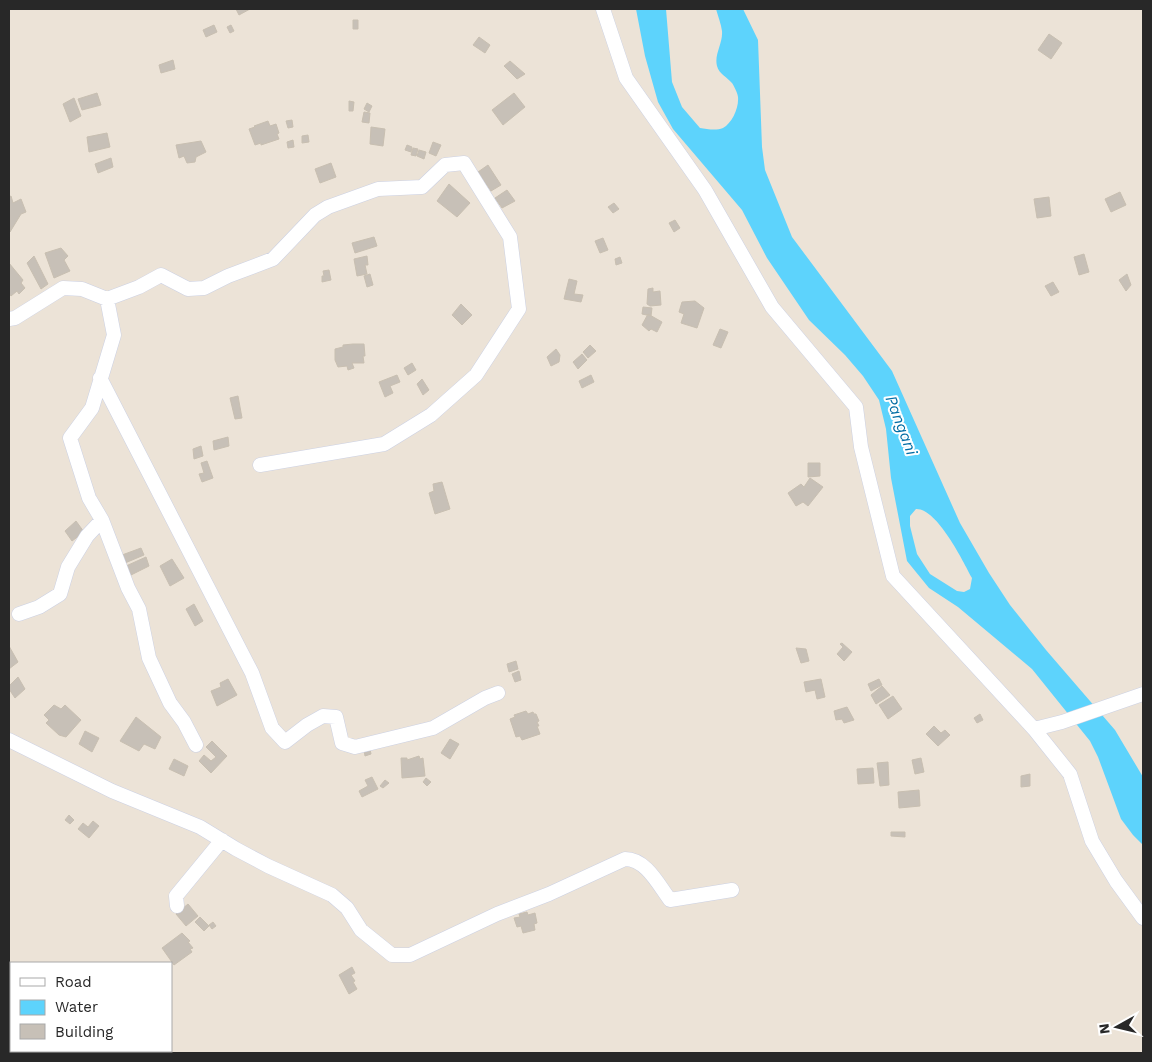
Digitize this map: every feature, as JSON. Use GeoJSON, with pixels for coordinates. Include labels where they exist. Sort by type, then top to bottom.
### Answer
{"type":"FeatureCollection","features":[{"type":"Feature","properties":{"kind":"street"},"geometry":{"type":"LineString","coordinates":[[603,9],[626,78],[704,190],[772,307],[856,408],[861,447],[893,576],[1034,729],[1070,774],[1092,841],[1116,882],[1143,918]]}},
{"type":"Feature","properties":{"kind":"street"},"geometry":{"type":"LineString","coordinates":[[9,319],[16,318],[63,288],[82,289],[107,299],[139,287],[161,275],[188,289],[204,288],[228,276],[272,260],[315,216],[328,207],[378,189],[422,187],[445,165],[464,163],[510,238],[519,309],[476,375],[431,415],[384,444],[260,465]]}},
{"type":"Feature","properties":{"kind":"street"},"geometry":{"type":"LineString","coordinates":[[107,299],[114,335],[92,408],[70,438],[88,498],[102,520],[138,609],[149,658],[170,703],[184,722],[196,744]]}},
{"type":"Feature","properties":{"kind":"street"},"geometry":{"type":"LineString","coordinates":[[100,378],[252,673],[272,728],[285,742],[307,724],[323,716],[336,717],[342,743],[355,747],[433,728],[485,698],[498,693]]}},
{"type":"Feature","properties":{"kind":"street"},"geometry":{"type":"LineString","coordinates":[[19,614],[39,607],[60,594],[68,566],[87,536],[102,520]]}},
{"type":"Feature","properties":{"kind":"street"},"geometry":{"type":"LineString","coordinates":[[1034,729],[1062,722],[1143,694]]}},
{"type":"Feature","properties":{"kind":"street"},"geometry":{"type":"LineString","coordinates":[[9,740],[112,791],[200,827],[268,866],[332,895],[347,908],[362,930],[392,955],[410,955],[497,914],[549,894],[625,859],[634,859],[643,865],[670,900],[732,890]]}},
{"type":"Feature","properties":{"kind":"street"},"geometry":{"type":"LineString","coordinates":[[177,906],[176,896],[222,840]]}},
{"type":"Feature","properties":{"kind":"water","name":"Pangani"},"geometry":{"type":"Polygon","coordinates":[[[636,9],[666,9],[672,82],[682,107],[700,128],[714,130],[723,128],[734,115],[738,97],[732,83],[721,73],[716,62],[722,31],[716,9],[743,9],[758,40],[762,147],[765,170],[792,237],[892,371],[960,523],[989,573],[1010,605],[1046,650],[1115,730],[1143,777],[1143,845],[1121,819],[1098,757],[1090,741],[1032,669],[958,607],[929,588],[907,561],[891,478],[886,429],[879,400],[863,376],[845,355],[809,320],[767,258],[742,210],[673,129],[658,102],[645,56],[636,9]],[[916,509],[910,516],[910,526],[917,554],[930,574],[957,591],[964,592],[970,589],[972,578],[956,548],[941,526],[924,511],[916,509]]]}},
{"type":"Feature","properties":{"kind":"building"},"geometry":{"type":"Polygon","coordinates":[[[236,9],[250,9],[239,15],[236,9]]]}},
{"type":"Feature","properties":{"kind":"building"},"geometry":{"type":"Polygon","coordinates":[[[353,20],[358,20],[358,29],[353,29],[353,20]]]}},
{"type":"Feature","properties":{"kind":"building"},"geometry":{"type":"Polygon","coordinates":[[[214,25],[217,32],[206,37],[203,30],[214,25]]]}},
{"type":"Feature","properties":{"kind":"building"},"geometry":{"type":"Polygon","coordinates":[[[231,25],[234,31],[230,33],[227,27],[231,25]]]}},
{"type":"Feature","properties":{"kind":"building"},"geometry":{"type":"Polygon","coordinates":[[[1049,34],[1062,43],[1051,59],[1038,50],[1049,34]]]}},
{"type":"Feature","properties":{"kind":"building"},"geometry":{"type":"Polygon","coordinates":[[[479,37],[490,45],[485,53],[473,45],[479,37]]]}},
{"type":"Feature","properties":{"kind":"building"},"geometry":{"type":"Polygon","coordinates":[[[173,60],[175,69],[161,73],[159,65],[173,60]]]}},
{"type":"Feature","properties":{"kind":"building"},"geometry":{"type":"Polygon","coordinates":[[[510,61],[525,74],[517,79],[504,66],[510,61]]]}},
{"type":"Feature","properties":{"kind":"building"},"geometry":{"type":"Polygon","coordinates":[[[97,93],[101,105],[82,110],[78,99],[97,93]]]}},
{"type":"Feature","properties":{"kind":"building"},"geometry":{"type":"Polygon","coordinates":[[[514,93],[525,107],[503,125],[492,110],[514,93]]]}},
{"type":"Feature","properties":{"kind":"building"},"geometry":{"type":"Polygon","coordinates":[[[74,98],[81,116],[70,122],[63,104],[74,98]]]}},
{"type":"Feature","properties":{"kind":"building"},"geometry":{"type":"Polygon","coordinates":[[[349,101],[354,102],[353,111],[349,111],[349,101]]]}},
{"type":"Feature","properties":{"kind":"building"},"geometry":{"type":"Polygon","coordinates":[[[367,103],[372,106],[369,112],[364,109],[367,103]]]}},
{"type":"Feature","properties":{"kind":"building"},"geometry":{"type":"Polygon","coordinates":[[[364,112],[370,113],[369,123],[362,122],[364,112]]]}},
{"type":"Feature","properties":{"kind":"building"},"geometry":{"type":"Polygon","coordinates":[[[292,120],[293,127],[288,128],[286,121],[292,120]]]}},
{"type":"Feature","properties":{"kind":"building"},"geometry":{"type":"Polygon","coordinates":[[[268,121],[270,126],[276,124],[279,139],[255,145],[249,129],[268,121]]]}},
{"type":"Feature","properties":{"kind":"building"},"geometry":{"type":"Polygon","coordinates":[[[371,127],[385,129],[383,146],[370,144],[371,127]]]}},
{"type":"Feature","properties":{"kind":"building"},"geometry":{"type":"Polygon","coordinates":[[[107,133],[110,147],[89,152],[87,137],[107,133]]]}},
{"type":"Feature","properties":{"kind":"building"},"geometry":{"type":"Polygon","coordinates":[[[308,135],[309,142],[302,143],[302,136],[308,135]]]}},
{"type":"Feature","properties":{"kind":"building"},"geometry":{"type":"Polygon","coordinates":[[[293,140],[294,147],[288,148],[287,142],[293,140]]]}},
{"type":"Feature","properties":{"kind":"building"},"geometry":{"type":"Polygon","coordinates":[[[201,141],[206,152],[196,157],[195,162],[187,163],[184,156],[179,158],[176,145],[201,141]]]}},
{"type":"Feature","properties":{"kind":"building"},"geometry":{"type":"Polygon","coordinates":[[[433,142],[441,145],[436,156],[429,153],[433,142]]]}},
{"type":"Feature","properties":{"kind":"building"},"geometry":{"type":"Polygon","coordinates":[[[407,145],[412,147],[411,152],[405,150],[407,145]]]}},
{"type":"Feature","properties":{"kind":"building"},"geometry":{"type":"Polygon","coordinates":[[[413,148],[418,149],[416,156],[411,155],[413,148]]]}},
{"type":"Feature","properties":{"kind":"building"},"geometry":{"type":"Polygon","coordinates":[[[419,150],[426,152],[424,159],[417,156],[419,150]]]}},
{"type":"Feature","properties":{"kind":"building"},"geometry":{"type":"Polygon","coordinates":[[[111,158],[113,167],[98,173],[95,164],[111,158]]]}},
{"type":"Feature","properties":{"kind":"building"},"geometry":{"type":"Polygon","coordinates":[[[331,163],[336,177],[320,183],[315,169],[331,163]]]}},
{"type":"Feature","properties":{"kind":"building"},"geometry":{"type":"Polygon","coordinates":[[[488,165],[501,185],[491,191],[478,172],[488,165]]]}},
{"type":"Feature","properties":{"kind":"building"},"geometry":{"type":"Polygon","coordinates":[[[449,184],[470,203],[457,217],[437,201],[449,184]]]}},
{"type":"Feature","properties":{"kind":"building"},"geometry":{"type":"Polygon","coordinates":[[[507,190],[515,201],[502,208],[495,198],[507,190]]]}},
{"type":"Feature","properties":{"kind":"building"},"geometry":{"type":"Polygon","coordinates":[[[1120,192],[1126,205],[1111,212],[1105,199],[1120,192]]]}},
{"type":"Feature","properties":{"kind":"building"},"geometry":{"type":"Polygon","coordinates":[[[11,196],[13,203],[21,199],[26,212],[21,214],[10,232],[9,197],[11,196]]]}},
{"type":"Feature","properties":{"kind":"building"},"geometry":{"type":"Polygon","coordinates":[[[1049,197],[1051,216],[1037,218],[1034,199],[1049,197]]]}},
{"type":"Feature","properties":{"kind":"building"},"geometry":{"type":"Polygon","coordinates":[[[614,203],[619,209],[613,213],[608,207],[614,203]]]}},
{"type":"Feature","properties":{"kind":"building"},"geometry":{"type":"Polygon","coordinates":[[[675,220],[680,228],[674,232],[669,223],[675,220]]]}},
{"type":"Feature","properties":{"kind":"building"},"geometry":{"type":"Polygon","coordinates":[[[374,237],[377,246],[355,253],[352,243],[374,237]]]}},
{"type":"Feature","properties":{"kind":"building"},"geometry":{"type":"Polygon","coordinates":[[[603,238],[608,250],[600,253],[595,241],[603,238]]]}},
{"type":"Feature","properties":{"kind":"building"},"geometry":{"type":"Polygon","coordinates":[[[61,248],[68,256],[64,260],[70,271],[54,278],[45,253],[61,248]]]}},
{"type":"Feature","properties":{"kind":"building"},"geometry":{"type":"Polygon","coordinates":[[[1084,254],[1089,272],[1079,275],[1074,257],[1084,254]]]}},
{"type":"Feature","properties":{"kind":"building"},"geometry":{"type":"Polygon","coordinates":[[[34,256],[48,284],[41,289],[27,263],[34,256]]]}},
{"type":"Feature","properties":{"kind":"building"},"geometry":{"type":"Polygon","coordinates":[[[367,256],[368,265],[365,265],[367,274],[357,276],[354,259],[367,256]]]}},
{"type":"Feature","properties":{"kind":"building"},"geometry":{"type":"Polygon","coordinates":[[[620,257],[622,263],[616,265],[615,259],[620,257]]]}},
{"type":"Feature","properties":{"kind":"building"},"geometry":{"type":"Polygon","coordinates":[[[9,263],[23,280],[21,283],[25,288],[19,294],[17,291],[11,296],[9,293],[9,263]]]}},
{"type":"Feature","properties":{"kind":"building"},"geometry":{"type":"Polygon","coordinates":[[[329,270],[331,280],[322,282],[323,271],[329,270]]]}},
{"type":"Feature","properties":{"kind":"building"},"geometry":{"type":"Polygon","coordinates":[[[370,274],[373,285],[367,287],[364,276],[370,274]]]}},
{"type":"Feature","properties":{"kind":"building"},"geometry":{"type":"Polygon","coordinates":[[[1127,274],[1131,285],[1126,291],[1119,280],[1127,274]]]}},
{"type":"Feature","properties":{"kind":"building"},"geometry":{"type":"Polygon","coordinates":[[[569,279],[577,281],[574,294],[583,295],[581,302],[564,299],[569,279]]]}},
{"type":"Feature","properties":{"kind":"building"},"geometry":{"type":"Polygon","coordinates":[[[1053,282],[1059,292],[1051,296],[1045,286],[1053,282]]]}},
{"type":"Feature","properties":{"kind":"building"},"geometry":{"type":"Polygon","coordinates":[[[653,288],[653,292],[660,291],[661,305],[650,306],[647,304],[648,289],[653,288]]]}},
{"type":"Feature","properties":{"kind":"building"},"geometry":{"type":"Polygon","coordinates":[[[695,301],[704,308],[697,328],[681,323],[684,314],[679,312],[682,302],[695,301]]]}},
{"type":"Feature","properties":{"kind":"building"},"geometry":{"type":"Polygon","coordinates":[[[461,304],[472,315],[462,325],[452,315],[461,304]]]}},
{"type":"Feature","properties":{"kind":"building"},"geometry":{"type":"Polygon","coordinates":[[[643,307],[652,308],[651,316],[642,314],[643,307]]]}},
{"type":"Feature","properties":{"kind":"building"},"geometry":{"type":"Polygon","coordinates":[[[648,314],[662,322],[657,332],[651,329],[649,331],[642,325],[648,314]]]}},
{"type":"Feature","properties":{"kind":"building"},"geometry":{"type":"Polygon","coordinates":[[[720,329],[728,332],[721,348],[713,345],[720,329]]]}},
{"type":"Feature","properties":{"kind":"building"},"geometry":{"type":"Polygon","coordinates":[[[364,344],[364,363],[352,363],[354,368],[348,370],[347,366],[338,367],[335,360],[335,349],[343,347],[343,345],[364,344]]]}},
{"type":"Feature","properties":{"kind":"building"},"geometry":{"type":"Polygon","coordinates":[[[590,345],[596,351],[588,358],[583,352],[590,345]]]}},
{"type":"Feature","properties":{"kind":"building"},"geometry":{"type":"Polygon","coordinates":[[[556,349],[560,355],[559,362],[551,366],[547,357],[556,349]]]}},
{"type":"Feature","properties":{"kind":"building"},"geometry":{"type":"Polygon","coordinates":[[[582,354],[587,360],[578,369],[573,362],[582,354]]]}},
{"type":"Feature","properties":{"kind":"building"},"geometry":{"type":"Polygon","coordinates":[[[412,363],[416,370],[408,375],[404,368],[412,363]]]}},
{"type":"Feature","properties":{"kind":"building"},"geometry":{"type":"Polygon","coordinates":[[[397,375],[400,382],[390,386],[393,393],[385,397],[379,382],[397,375]]]}},
{"type":"Feature","properties":{"kind":"building"},"geometry":{"type":"Polygon","coordinates":[[[591,375],[594,382],[582,388],[579,381],[591,375]]]}},
{"type":"Feature","properties":{"kind":"building"},"geometry":{"type":"Polygon","coordinates":[[[422,379],[429,390],[423,395],[417,384],[422,379]]]}},
{"type":"Feature","properties":{"kind":"building"},"geometry":{"type":"Polygon","coordinates":[[[238,396],[242,418],[235,419],[230,398],[238,396]]]}},
{"type":"Feature","properties":{"kind":"building"},"geometry":{"type":"Polygon","coordinates":[[[228,437],[229,446],[214,450],[213,441],[228,437]]]}},
{"type":"Feature","properties":{"kind":"building"},"geometry":{"type":"Polygon","coordinates":[[[201,446],[203,456],[194,459],[193,449],[201,446]]]}},
{"type":"Feature","properties":{"kind":"building"},"geometry":{"type":"Polygon","coordinates":[[[207,461],[213,478],[202,482],[199,474],[204,473],[201,463],[207,461]]]}},
{"type":"Feature","properties":{"kind":"building"},"geometry":{"type":"Polygon","coordinates":[[[808,463],[820,463],[820,476],[808,477],[808,463]]]}},
{"type":"Feature","properties":{"kind":"building"},"geometry":{"type":"Polygon","coordinates":[[[810,478],[823,487],[808,506],[803,502],[796,506],[788,493],[801,484],[804,487],[810,478]]]}},
{"type":"Feature","properties":{"kind":"building"},"geometry":{"type":"Polygon","coordinates":[[[442,482],[450,509],[435,514],[429,493],[434,491],[433,484],[442,482]]]}},
{"type":"Feature","properties":{"kind":"building"},"geometry":{"type":"Polygon","coordinates":[[[76,521],[84,532],[72,541],[65,531],[76,521]]]}},
{"type":"Feature","properties":{"kind":"building"},"geometry":{"type":"Polygon","coordinates":[[[141,548],[144,555],[125,563],[122,555],[141,548]]]}},
{"type":"Feature","properties":{"kind":"building"},"geometry":{"type":"Polygon","coordinates":[[[146,557],[149,566],[131,575],[126,566],[146,557]]]}},
{"type":"Feature","properties":{"kind":"building"},"geometry":{"type":"Polygon","coordinates":[[[172,559],[184,578],[170,586],[160,566],[172,559]]]}},
{"type":"Feature","properties":{"kind":"building"},"geometry":{"type":"Polygon","coordinates":[[[194,604],[203,621],[195,626],[186,609],[194,604]]]}},
{"type":"Feature","properties":{"kind":"building"},"geometry":{"type":"Polygon","coordinates":[[[842,643],[852,652],[844,661],[837,654],[843,647],[840,644],[842,643]]]}},
{"type":"Feature","properties":{"kind":"building"},"geometry":{"type":"Polygon","coordinates":[[[9,646],[18,662],[9,669],[9,646]]]}},
{"type":"Feature","properties":{"kind":"building"},"geometry":{"type":"Polygon","coordinates":[[[796,648],[806,649],[809,661],[801,663],[796,648]]]}},
{"type":"Feature","properties":{"kind":"building"},"geometry":{"type":"Polygon","coordinates":[[[516,661],[518,669],[509,672],[507,664],[516,661]]]}},
{"type":"Feature","properties":{"kind":"building"},"geometry":{"type":"Polygon","coordinates":[[[519,671],[521,680],[515,682],[512,674],[519,671]]]}},
{"type":"Feature","properties":{"kind":"building"},"geometry":{"type":"Polygon","coordinates":[[[18,677],[25,689],[15,698],[9,686],[18,677]]]}},
{"type":"Feature","properties":{"kind":"building"},"geometry":{"type":"Polygon","coordinates":[[[228,679],[237,695],[217,706],[211,691],[221,687],[220,683],[228,679]]]}},
{"type":"Feature","properties":{"kind":"building"},"geometry":{"type":"Polygon","coordinates":[[[821,679],[825,697],[817,699],[815,690],[806,692],[804,682],[821,679]]]}},
{"type":"Feature","properties":{"kind":"building"},"geometry":{"type":"Polygon","coordinates":[[[879,679],[882,685],[871,691],[868,684],[879,679]]]}},
{"type":"Feature","properties":{"kind":"building"},"geometry":{"type":"Polygon","coordinates":[[[882,686],[890,695],[876,704],[871,695],[882,686]]]}},
{"type":"Feature","properties":{"kind":"building"},"geometry":{"type":"Polygon","coordinates":[[[893,696],[902,709],[888,719],[879,705],[893,696]]]}},
{"type":"Feature","properties":{"kind":"building"},"geometry":{"type":"Polygon","coordinates":[[[54,705],[61,709],[65,705],[81,720],[66,737],[59,735],[46,723],[49,720],[44,715],[54,705]]]}},
{"type":"Feature","properties":{"kind":"building"},"geometry":{"type":"Polygon","coordinates":[[[847,707],[854,720],[844,723],[842,719],[836,720],[834,711],[847,707]]]}},
{"type":"Feature","properties":{"kind":"building"},"geometry":{"type":"Polygon","coordinates":[[[526,711],[528,714],[533,712],[536,714],[539,721],[537,722],[539,726],[537,726],[540,734],[522,740],[520,736],[516,737],[510,719],[515,717],[514,715],[526,711]]]}},
{"type":"Feature","properties":{"kind":"building"},"geometry":{"type":"Polygon","coordinates":[[[980,714],[983,720],[977,723],[974,718],[980,714]]]}},
{"type":"Feature","properties":{"kind":"building"},"geometry":{"type":"Polygon","coordinates":[[[136,717],[161,737],[155,749],[144,744],[139,751],[120,741],[136,717]]]}},
{"type":"Feature","properties":{"kind":"building"},"geometry":{"type":"Polygon","coordinates":[[[934,726],[941,733],[945,730],[950,735],[938,746],[926,734],[934,726]]]}},
{"type":"Feature","properties":{"kind":"building"},"geometry":{"type":"Polygon","coordinates":[[[85,731],[99,738],[92,752],[79,744],[85,731]]]}},
{"type":"Feature","properties":{"kind":"building"},"geometry":{"type":"Polygon","coordinates":[[[450,739],[459,744],[450,759],[441,753],[450,739]]]}},
{"type":"Feature","properties":{"kind":"building"},"geometry":{"type":"Polygon","coordinates":[[[212,741],[227,756],[211,773],[199,761],[204,755],[211,761],[216,757],[206,747],[212,741]]]}},
{"type":"Feature","properties":{"kind":"building"},"geometry":{"type":"Polygon","coordinates":[[[370,749],[371,754],[365,756],[364,750],[370,749]]]}},
{"type":"Feature","properties":{"kind":"building"},"geometry":{"type":"Polygon","coordinates":[[[419,756],[420,759],[423,758],[425,776],[402,778],[401,758],[407,758],[407,760],[419,756]]]}},
{"type":"Feature","properties":{"kind":"building"},"geometry":{"type":"Polygon","coordinates":[[[921,758],[924,772],[915,774],[912,760],[921,758]]]}},
{"type":"Feature","properties":{"kind":"building"},"geometry":{"type":"Polygon","coordinates":[[[174,759],[188,766],[184,776],[169,769],[174,759]]]}},
{"type":"Feature","properties":{"kind":"building"},"geometry":{"type":"Polygon","coordinates":[[[888,762],[889,785],[880,786],[877,763],[888,762]]]}},
{"type":"Feature","properties":{"kind":"building"},"geometry":{"type":"Polygon","coordinates":[[[873,768],[874,783],[858,784],[857,769],[873,768]]]}},
{"type":"Feature","properties":{"kind":"building"},"geometry":{"type":"Polygon","coordinates":[[[1030,774],[1030,786],[1021,787],[1021,776],[1030,774]]]}},
{"type":"Feature","properties":{"kind":"building"},"geometry":{"type":"Polygon","coordinates":[[[372,777],[378,789],[362,797],[359,791],[368,786],[365,780],[372,777]]]}},
{"type":"Feature","properties":{"kind":"building"},"geometry":{"type":"Polygon","coordinates":[[[426,778],[431,782],[427,786],[423,782],[426,778]]]}},
{"type":"Feature","properties":{"kind":"building"},"geometry":{"type":"Polygon","coordinates":[[[385,780],[389,783],[383,788],[380,786],[385,780]]]}},
{"type":"Feature","properties":{"kind":"building"},"geometry":{"type":"Polygon","coordinates":[[[919,790],[920,806],[899,808],[898,792],[919,790]]]}},
{"type":"Feature","properties":{"kind":"building"},"geometry":{"type":"Polygon","coordinates":[[[69,815],[74,820],[70,824],[65,820],[69,815]]]}},
{"type":"Feature","properties":{"kind":"building"},"geometry":{"type":"Polygon","coordinates":[[[93,821],[99,826],[89,838],[78,829],[83,823],[88,827],[93,821]]]}},
{"type":"Feature","properties":{"kind":"building"},"geometry":{"type":"Polygon","coordinates":[[[891,832],[905,832],[905,837],[891,836],[891,832]]]}},
{"type":"Feature","properties":{"kind":"building"},"geometry":{"type":"Polygon","coordinates":[[[188,904],[198,916],[186,926],[176,914],[188,904]]]}},
{"type":"Feature","properties":{"kind":"building"},"geometry":{"type":"Polygon","coordinates":[[[527,912],[528,915],[535,913],[537,923],[534,924],[535,930],[523,933],[521,926],[517,927],[514,918],[520,917],[519,914],[527,912]]]}},
{"type":"Feature","properties":{"kind":"building"},"geometry":{"type":"Polygon","coordinates":[[[200,917],[209,926],[204,931],[195,922],[200,917]]]}},
{"type":"Feature","properties":{"kind":"building"},"geometry":{"type":"Polygon","coordinates":[[[213,922],[216,926],[212,929],[209,925],[213,922]]]}},
{"type":"Feature","properties":{"kind":"building"},"geometry":{"type":"Polygon","coordinates":[[[182,933],[190,941],[188,942],[193,948],[190,949],[192,952],[174,965],[162,948],[182,933]]]}},
{"type":"Feature","properties":{"kind":"building"},"geometry":{"type":"Polygon","coordinates":[[[352,967],[355,973],[351,975],[357,989],[349,994],[339,975],[352,967]]]}}]}
